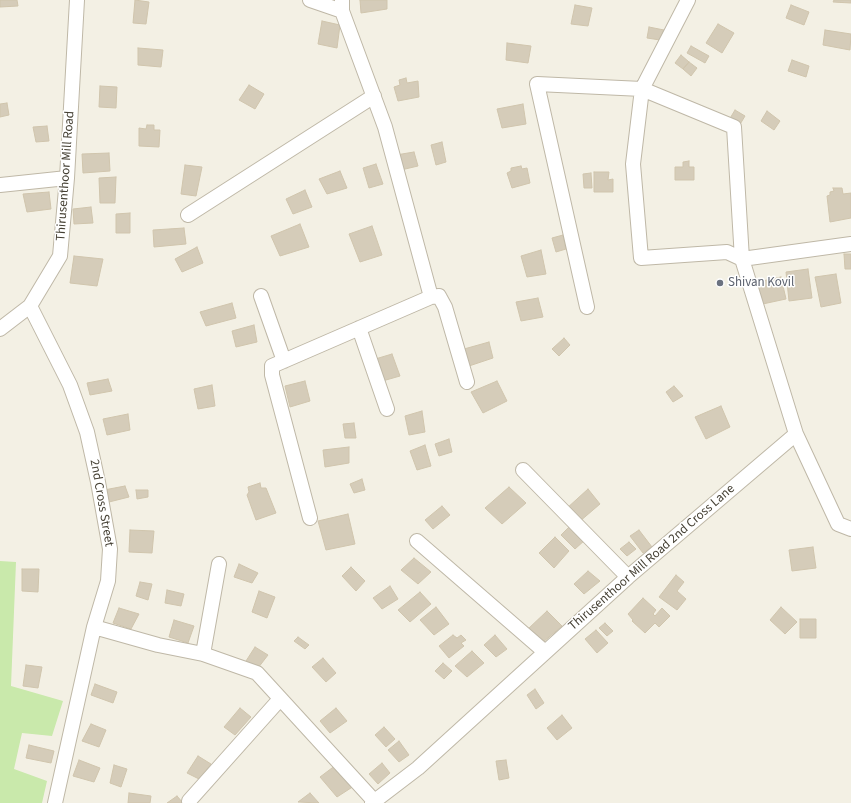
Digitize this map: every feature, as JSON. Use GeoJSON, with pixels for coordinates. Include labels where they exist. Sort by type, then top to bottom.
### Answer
{"type":"FeatureCollection","features":[{"type":"Feature","properties":{"kind":"street","name":"Thirusenthoor Mill Road"},"geometry":{"type":"LineString","coordinates":[[0,329],[30,306],[60,256],[67,178],[78,0]]}},
{"type":"Feature","properties":{"kind":"street"},"geometry":{"type":"LineString","coordinates":[[310,0],[342,5],[385,127],[431,297]]}},
{"type":"Feature","properties":{"kind":"street"},"geometry":{"type":"LineString","coordinates":[[688,0],[642,89],[634,164],[640,258],[727,252],[742,259],[851,244]]}},
{"type":"Feature","properties":{"kind":"street"},"geometry":{"type":"LineString","coordinates":[[587,307],[537,84],[642,89],[734,127],[742,259],[796,434],[838,524],[851,529]]}},
{"type":"Feature","properties":{"kind":"street"},"geometry":{"type":"LineString","coordinates":[[188,215],[374,96]]}},
{"type":"Feature","properties":{"kind":"street"},"geometry":{"type":"LineString","coordinates":[[0,185],[67,178]]}},
{"type":"Feature","properties":{"kind":"street"},"geometry":{"type":"LineString","coordinates":[[261,296],[284,361]]}},
{"type":"Feature","properties":{"kind":"street"},"geometry":{"type":"LineString","coordinates":[[310,518],[272,375],[272,366],[431,297],[439,296],[445,307],[468,382]]}},
{"type":"Feature","properties":{"kind":"street","name":"2nd Cross Street"},"geometry":{"type":"LineString","coordinates":[[30,306],[70,385],[88,432],[110,549],[108,581],[94,627],[55,803]]}},
{"type":"Feature","properties":{"kind":"street"},"geometry":{"type":"LineString","coordinates":[[359,328],[387,408]]}},
{"type":"Feature","properties":{"kind":"street","name":"Thirusenthoor Mill Road 2nd Cross Lane"},"geometry":{"type":"LineString","coordinates":[[374,802],[418,768],[628,577],[796,434]]}},
{"type":"Feature","properties":{"kind":"street"},"geometry":{"type":"LineString","coordinates":[[523,470],[628,577]]}},
{"type":"Feature","properties":{"kind":"street"},"geometry":{"type":"LineString","coordinates":[[417,541],[545,652]]}},
{"type":"Feature","properties":{"kind":"street"},"geometry":{"type":"LineString","coordinates":[[203,654],[219,564]]}},
{"type":"Feature","properties":{"kind":"street"},"geometry":{"type":"LineString","coordinates":[[94,627],[158,645],[203,654],[257,673],[374,802]]}},
{"type":"Feature","properties":{"kind":"street"},"geometry":{"type":"LineString","coordinates":[[189,801],[280,698]]}},
{"type":"Feature","properties":{"kind":"green space"},"geometry":{"type":"Polygon","coordinates":[[[0,561],[16,562],[11,686],[63,701],[52,736],[22,733],[14,769],[47,781],[42,803],[0,803],[0,561]]]}},
{"type":"Feature","properties":{"kind":"building"},"geometry":{"type":"Polygon","coordinates":[[[0,0],[17,0],[18,6],[0,7],[0,0]]]}},
{"type":"Feature","properties":{"kind":"building"},"geometry":{"type":"Polygon","coordinates":[[[135,0],[149,2],[146,24],[133,23],[135,0]]]}},
{"type":"Feature","properties":{"kind":"building"},"geometry":{"type":"Polygon","coordinates":[[[360,0],[387,0],[387,9],[361,13],[360,0]]]}},
{"type":"Feature","properties":{"kind":"building"},"geometry":{"type":"Polygon","coordinates":[[[834,0],[851,0],[851,3],[833,2],[834,0]]]}},
{"type":"Feature","properties":{"kind":"building"},"geometry":{"type":"Polygon","coordinates":[[[575,5],[592,8],[588,26],[571,24],[575,5]]]}},
{"type":"Feature","properties":{"kind":"building"},"geometry":{"type":"Polygon","coordinates":[[[791,5],[809,12],[804,25],[786,18],[791,5]]]}},
{"type":"Feature","properties":{"kind":"building"},"geometry":{"type":"Polygon","coordinates":[[[322,21],[340,25],[337,48],[318,44],[322,21]]]}},
{"type":"Feature","properties":{"kind":"building"},"geometry":{"type":"Polygon","coordinates":[[[718,24],[734,33],[722,53],[706,43],[718,24]]]}},
{"type":"Feature","properties":{"kind":"building"},"geometry":{"type":"Polygon","coordinates":[[[649,27],[664,30],[660,40],[647,38],[649,27]]]}},
{"type":"Feature","properties":{"kind":"building"},"geometry":{"type":"Polygon","coordinates":[[[825,30],[851,34],[850,50],[823,45],[825,30]]]}},
{"type":"Feature","properties":{"kind":"building"},"geometry":{"type":"Polygon","coordinates":[[[507,43],[531,46],[528,63],[506,60],[507,43]]]}},
{"type":"Feature","properties":{"kind":"building"},"geometry":{"type":"Polygon","coordinates":[[[691,46],[709,56],[705,63],[687,53],[691,46]]]}},
{"type":"Feature","properties":{"kind":"building"},"geometry":{"type":"Polygon","coordinates":[[[138,48],[163,50],[161,67],[138,65],[138,48]]]}},
{"type":"Feature","properties":{"kind":"building"},"geometry":{"type":"Polygon","coordinates":[[[681,55],[689,62],[683,69],[675,63],[681,55]]]}},
{"type":"Feature","properties":{"kind":"building"},"geometry":{"type":"Polygon","coordinates":[[[792,60],[809,66],[806,77],[788,71],[792,60]]]}},
{"type":"Feature","properties":{"kind":"building"},"geometry":{"type":"Polygon","coordinates":[[[689,62],[697,68],[691,76],[683,69],[689,62]]]}},
{"type":"Feature","properties":{"kind":"building"},"geometry":{"type":"Polygon","coordinates":[[[406,78],[407,83],[418,81],[419,97],[398,101],[394,87],[400,85],[399,80],[406,78]]]}},
{"type":"Feature","properties":{"kind":"building"},"geometry":{"type":"Polygon","coordinates":[[[249,85],[264,94],[255,109],[239,100],[249,85]]]}},
{"type":"Feature","properties":{"kind":"building"},"geometry":{"type":"Polygon","coordinates":[[[100,86],[117,87],[116,108],[99,107],[100,86]]]}},
{"type":"Feature","properties":{"kind":"building"},"geometry":{"type":"Polygon","coordinates":[[[7,103],[9,115],[0,117],[0,104],[7,103]]]}},
{"type":"Feature","properties":{"kind":"building"},"geometry":{"type":"Polygon","coordinates":[[[523,104],[526,124],[502,128],[497,109],[523,104]]]}},
{"type":"Feature","properties":{"kind":"building"},"geometry":{"type":"Polygon","coordinates":[[[735,110],[745,116],[739,126],[729,120],[735,110]]]}},
{"type":"Feature","properties":{"kind":"building"},"geometry":{"type":"Polygon","coordinates":[[[767,111],[780,121],[774,130],[761,121],[767,111]]]}},
{"type":"Feature","properties":{"kind":"building"},"geometry":{"type":"Polygon","coordinates":[[[147,125],[154,125],[154,130],[160,130],[159,147],[139,146],[139,128],[146,129],[147,125]]]}},
{"type":"Feature","properties":{"kind":"building"},"geometry":{"type":"Polygon","coordinates":[[[47,126],[49,141],[36,142],[33,127],[47,126]]]}},
{"type":"Feature","properties":{"kind":"building"},"geometry":{"type":"Polygon","coordinates":[[[442,142],[446,162],[436,165],[431,145],[442,142]]]}},
{"type":"Feature","properties":{"kind":"building"},"geometry":{"type":"Polygon","coordinates":[[[414,152],[418,166],[401,170],[396,155],[414,152]]]}},
{"type":"Feature","properties":{"kind":"building"},"geometry":{"type":"Polygon","coordinates":[[[109,153],[110,171],[83,173],[82,154],[109,153]]]}},
{"type":"Feature","properties":{"kind":"building"},"geometry":{"type":"Polygon","coordinates":[[[689,161],[689,167],[694,167],[694,180],[675,180],[675,167],[683,167],[683,162],[689,161]]]}},
{"type":"Feature","properties":{"kind":"building"},"geometry":{"type":"Polygon","coordinates":[[[376,164],[383,184],[369,188],[363,168],[376,164]]]}},
{"type":"Feature","properties":{"kind":"building"},"geometry":{"type":"Polygon","coordinates":[[[185,165],[202,167],[196,196],[181,194],[185,165]]]}},
{"type":"Feature","properties":{"kind":"building"},"geometry":{"type":"Polygon","coordinates":[[[521,166],[522,169],[527,168],[530,183],[512,188],[507,173],[511,171],[511,168],[521,166]]]}},
{"type":"Feature","properties":{"kind":"building"},"geometry":{"type":"Polygon","coordinates":[[[340,171],[347,188],[327,194],[319,179],[340,171]]]}},
{"type":"Feature","properties":{"kind":"building"},"geometry":{"type":"Polygon","coordinates":[[[594,172],[609,172],[608,180],[613,179],[613,192],[594,192],[594,172]]]}},
{"type":"Feature","properties":{"kind":"building"},"geometry":{"type":"Polygon","coordinates":[[[591,173],[592,188],[584,188],[583,174],[591,173]]]}},
{"type":"Feature","properties":{"kind":"building"},"geometry":{"type":"Polygon","coordinates":[[[116,177],[115,203],[100,203],[99,178],[116,177]]]}},
{"type":"Feature","properties":{"kind":"building"},"geometry":{"type":"Polygon","coordinates":[[[833,188],[842,188],[843,194],[851,193],[851,218],[830,222],[827,196],[830,195],[830,192],[834,191],[833,188]]]}},
{"type":"Feature","properties":{"kind":"building"},"geometry":{"type":"Polygon","coordinates":[[[305,190],[312,207],[293,214],[286,199],[305,190]]]}},
{"type":"Feature","properties":{"kind":"building"},"geometry":{"type":"Polygon","coordinates":[[[49,192],[51,209],[27,212],[23,194],[49,192]]]}},
{"type":"Feature","properties":{"kind":"building"},"geometry":{"type":"Polygon","coordinates":[[[91,207],[93,223],[74,224],[73,209],[91,207]]]}},
{"type":"Feature","properties":{"kind":"building"},"geometry":{"type":"Polygon","coordinates":[[[130,213],[130,233],[116,233],[116,214],[130,213]]]}},
{"type":"Feature","properties":{"kind":"building"},"geometry":{"type":"Polygon","coordinates":[[[300,224],[309,247],[280,256],[271,236],[300,224]]]}},
{"type":"Feature","properties":{"kind":"building"},"geometry":{"type":"Polygon","coordinates":[[[372,226],[382,255],[360,262],[349,234],[372,226]]]}},
{"type":"Feature","properties":{"kind":"building"},"geometry":{"type":"Polygon","coordinates":[[[184,228],[186,244],[154,247],[153,230],[184,228]]]}},
{"type":"Feature","properties":{"kind":"building"},"geometry":{"type":"Polygon","coordinates":[[[563,235],[566,249],[556,252],[552,238],[563,235]]]}},
{"type":"Feature","properties":{"kind":"building"},"geometry":{"type":"Polygon","coordinates":[[[197,247],[203,263],[182,272],[175,259],[197,247]]]}},
{"type":"Feature","properties":{"kind":"building"},"geometry":{"type":"Polygon","coordinates":[[[541,250],[546,274],[527,277],[521,256],[541,250]]]}},
{"type":"Feature","properties":{"kind":"building"},"geometry":{"type":"Polygon","coordinates":[[[844,254],[851,254],[851,269],[845,269],[844,254]]]}},
{"type":"Feature","properties":{"kind":"building"},"geometry":{"type":"Polygon","coordinates":[[[74,256],[103,259],[97,286],[70,283],[74,256]]]}},
{"type":"Feature","properties":{"kind":"building"},"geometry":{"type":"Polygon","coordinates":[[[808,269],[812,298],[789,301],[786,272],[808,269]]]}},
{"type":"Feature","properties":{"kind":"building"},"geometry":{"type":"Polygon","coordinates":[[[836,274],[841,303],[821,307],[815,277],[836,274]]]}},
{"type":"Feature","properties":{"kind":"building"},"geometry":{"type":"Polygon","coordinates":[[[781,277],[786,299],[758,305],[753,283],[781,277]]]}},
{"type":"Feature","properties":{"kind":"building"},"geometry":{"type":"Polygon","coordinates":[[[538,298],[543,317],[521,321],[516,302],[538,298]]]}},
{"type":"Feature","properties":{"kind":"building"},"geometry":{"type":"Polygon","coordinates":[[[232,303],[236,318],[206,326],[200,312],[232,303]]]}},
{"type":"Feature","properties":{"kind":"building"},"geometry":{"type":"Polygon","coordinates":[[[254,325],[257,342],[236,347],[232,331],[254,325]]]}},
{"type":"Feature","properties":{"kind":"building"},"geometry":{"type":"Polygon","coordinates":[[[564,338],[570,345],[559,356],[552,349],[564,338]]]}},
{"type":"Feature","properties":{"kind":"building"},"geometry":{"type":"Polygon","coordinates":[[[489,342],[493,358],[469,366],[464,349],[489,342]]]}},
{"type":"Feature","properties":{"kind":"building"},"geometry":{"type":"Polygon","coordinates":[[[392,354],[400,376],[379,382],[372,360],[392,354]]]}},
{"type":"Feature","properties":{"kind":"building"},"geometry":{"type":"Polygon","coordinates":[[[108,379],[112,391],[90,395],[87,383],[108,379]]]}},
{"type":"Feature","properties":{"kind":"building"},"geometry":{"type":"Polygon","coordinates":[[[305,381],[310,401],[290,407],[285,386],[305,381]]]}},
{"type":"Feature","properties":{"kind":"building"},"geometry":{"type":"Polygon","coordinates":[[[497,381],[507,401],[483,413],[471,392],[497,381]]]}},
{"type":"Feature","properties":{"kind":"building"},"geometry":{"type":"Polygon","coordinates":[[[212,385],[215,406],[198,409],[194,389],[212,385]]]}},
{"type":"Feature","properties":{"kind":"building"},"geometry":{"type":"Polygon","coordinates":[[[674,386],[683,396],[673,402],[666,392],[674,386]]]}},
{"type":"Feature","properties":{"kind":"building"},"geometry":{"type":"Polygon","coordinates":[[[721,406],[730,427],[706,439],[695,417],[721,406]]]}},
{"type":"Feature","properties":{"kind":"building"},"geometry":{"type":"Polygon","coordinates":[[[422,411],[425,432],[409,435],[405,416],[422,411]]]}},
{"type":"Feature","properties":{"kind":"building"},"geometry":{"type":"Polygon","coordinates":[[[128,414],[130,430],[107,435],[103,419],[128,414]]]}},
{"type":"Feature","properties":{"kind":"building"},"geometry":{"type":"Polygon","coordinates":[[[354,423],[356,438],[345,438],[343,424],[354,423]]]}},
{"type":"Feature","properties":{"kind":"building"},"geometry":{"type":"Polygon","coordinates":[[[449,439],[452,452],[439,456],[435,444],[449,439]]]}},
{"type":"Feature","properties":{"kind":"building"},"geometry":{"type":"Polygon","coordinates":[[[425,445],[431,466],[417,470],[410,451],[425,445]]]}},
{"type":"Feature","properties":{"kind":"building"},"geometry":{"type":"Polygon","coordinates":[[[349,447],[349,463],[325,467],[323,450],[349,447]]]}},
{"type":"Feature","properties":{"kind":"building"},"geometry":{"type":"Polygon","coordinates":[[[362,479],[365,490],[354,493],[350,484],[362,479]]]}},
{"type":"Feature","properties":{"kind":"building"},"geometry":{"type":"Polygon","coordinates":[[[260,483],[261,488],[266,488],[276,513],[256,520],[247,495],[249,492],[248,487],[260,483]]]}},
{"type":"Feature","properties":{"kind":"building"},"geometry":{"type":"Polygon","coordinates":[[[125,486],[129,497],[109,502],[104,490],[125,486]]]}},
{"type":"Feature","properties":{"kind":"building"},"geometry":{"type":"Polygon","coordinates":[[[509,487],[526,503],[502,524],[485,508],[509,487]]]}},
{"type":"Feature","properties":{"kind":"building"},"geometry":{"type":"Polygon","coordinates":[[[588,489],[600,504],[579,522],[566,509],[588,489]]]}},
{"type":"Feature","properties":{"kind":"building"},"geometry":{"type":"Polygon","coordinates":[[[136,490],[148,490],[148,497],[137,499],[136,490]]]}},
{"type":"Feature","properties":{"kind":"building"},"geometry":{"type":"Polygon","coordinates":[[[442,506],[450,515],[433,529],[425,520],[442,506]]]}},
{"type":"Feature","properties":{"kind":"building"},"geometry":{"type":"Polygon","coordinates":[[[348,514],[355,544],[326,550],[318,521],[348,514]]]}},
{"type":"Feature","properties":{"kind":"building"},"geometry":{"type":"Polygon","coordinates":[[[570,526],[585,540],[575,549],[561,535],[570,526]]]}},
{"type":"Feature","properties":{"kind":"building"},"geometry":{"type":"Polygon","coordinates":[[[130,530],[154,531],[152,553],[129,552],[130,530]]]}},
{"type":"Feature","properties":{"kind":"building"},"geometry":{"type":"Polygon","coordinates":[[[639,530],[652,547],[643,553],[630,536],[639,530]]]}},
{"type":"Feature","properties":{"kind":"building"},"geometry":{"type":"Polygon","coordinates":[[[555,537],[569,551],[554,568],[539,553],[555,537]]]}},
{"type":"Feature","properties":{"kind":"building"},"geometry":{"type":"Polygon","coordinates":[[[629,542],[636,549],[627,556],[620,549],[629,542]]]}},
{"type":"Feature","properties":{"kind":"building"},"geometry":{"type":"Polygon","coordinates":[[[813,547],[816,568],[792,571],[789,550],[813,547]]]}},
{"type":"Feature","properties":{"kind":"building"},"geometry":{"type":"Polygon","coordinates":[[[414,558],[431,572],[418,584],[401,570],[414,558]]]}},
{"type":"Feature","properties":{"kind":"building"},"geometry":{"type":"Polygon","coordinates":[[[239,564],[258,573],[252,583],[234,577],[239,564]]]}},
{"type":"Feature","properties":{"kind":"building"},"geometry":{"type":"Polygon","coordinates":[[[351,567],[365,581],[356,591],[342,576],[351,567]]]}},
{"type":"Feature","properties":{"kind":"building"},"geometry":{"type":"Polygon","coordinates":[[[22,569],[39,569],[38,592],[22,591],[22,569]]]}},
{"type":"Feature","properties":{"kind":"building"},"geometry":{"type":"Polygon","coordinates":[[[588,571],[600,581],[584,594],[574,584],[588,571]]]}},
{"type":"Feature","properties":{"kind":"building"},"geometry":{"type":"Polygon","coordinates":[[[676,575],[684,582],[677,591],[686,599],[677,610],[659,597],[676,575]]]}},
{"type":"Feature","properties":{"kind":"building"},"geometry":{"type":"Polygon","coordinates":[[[140,582],[152,584],[148,600],[136,596],[140,582]]]}},
{"type":"Feature","properties":{"kind":"building"},"geometry":{"type":"Polygon","coordinates":[[[390,586],[398,599],[382,609],[373,598],[390,586]]]}},
{"type":"Feature","properties":{"kind":"building"},"geometry":{"type":"Polygon","coordinates":[[[167,590],[184,594],[181,606],[165,603],[167,590]]]}},
{"type":"Feature","properties":{"kind":"building"},"geometry":{"type":"Polygon","coordinates":[[[259,591],[275,597],[267,618],[252,612],[259,591]]]}},
{"type":"Feature","properties":{"kind":"building"},"geometry":{"type":"Polygon","coordinates":[[[420,592],[431,604],[410,622],[398,610],[420,592]]]}},
{"type":"Feature","properties":{"kind":"building"},"geometry":{"type":"Polygon","coordinates":[[[643,598],[656,610],[653,614],[655,616],[662,608],[670,616],[659,627],[655,623],[645,633],[632,621],[633,620],[628,614],[643,598]]]}},
{"type":"Feature","properties":{"kind":"building"},"geometry":{"type":"Polygon","coordinates":[[[436,607],[449,624],[434,635],[420,620],[436,607]]]}},
{"type":"Feature","properties":{"kind":"building"},"geometry":{"type":"Polygon","coordinates":[[[781,607],[797,622],[785,634],[770,620],[781,607]]]}},
{"type":"Feature","properties":{"kind":"building"},"geometry":{"type":"Polygon","coordinates":[[[119,608],[139,614],[131,629],[113,623],[119,608]]]}},
{"type":"Feature","properties":{"kind":"building"},"geometry":{"type":"Polygon","coordinates":[[[547,611],[562,626],[542,643],[528,629],[547,611]]]}},
{"type":"Feature","properties":{"kind":"building"},"geometry":{"type":"Polygon","coordinates":[[[800,619],[816,619],[816,638],[800,638],[800,619]]]}},
{"type":"Feature","properties":{"kind":"building"},"geometry":{"type":"Polygon","coordinates":[[[174,620],[194,626],[188,643],[169,637],[174,620]]]}},
{"type":"Feature","properties":{"kind":"building"},"geometry":{"type":"Polygon","coordinates":[[[605,623],[613,631],[607,636],[599,628],[605,623]]]}},
{"type":"Feature","properties":{"kind":"building"},"geometry":{"type":"Polygon","coordinates":[[[596,630],[608,643],[597,653],[585,639],[596,630]]]}},
{"type":"Feature","properties":{"kind":"building"},"geometry":{"type":"Polygon","coordinates":[[[453,635],[457,638],[461,635],[466,640],[461,643],[464,646],[449,658],[439,646],[453,635]]]}},
{"type":"Feature","properties":{"kind":"building"},"geometry":{"type":"Polygon","coordinates":[[[495,635],[507,649],[496,657],[484,645],[495,635]]]}},
{"type":"Feature","properties":{"kind":"building"},"geometry":{"type":"Polygon","coordinates":[[[298,637],[309,645],[305,649],[294,641],[298,637]]]}},
{"type":"Feature","properties":{"kind":"building"},"geometry":{"type":"Polygon","coordinates":[[[255,647],[268,655],[258,668],[246,661],[255,647]]]}},
{"type":"Feature","properties":{"kind":"building"},"geometry":{"type":"Polygon","coordinates":[[[472,651],[484,663],[467,677],[455,666],[472,651]]]}},
{"type":"Feature","properties":{"kind":"building"},"geometry":{"type":"Polygon","coordinates":[[[323,658],[336,673],[326,682],[312,667],[323,658]]]}},
{"type":"Feature","properties":{"kind":"building"},"geometry":{"type":"Polygon","coordinates":[[[443,663],[452,671],[444,679],[435,671],[443,663]]]}},
{"type":"Feature","properties":{"kind":"building"},"geometry":{"type":"Polygon","coordinates":[[[26,665],[42,667],[38,688],[23,686],[26,665]]]}},
{"type":"Feature","properties":{"kind":"building"},"geometry":{"type":"Polygon","coordinates":[[[95,684],[117,692],[113,703],[91,695],[95,684]]]}},
{"type":"Feature","properties":{"kind":"building"},"geometry":{"type":"Polygon","coordinates":[[[535,689],[544,703],[536,709],[527,695],[535,689]]]}},
{"type":"Feature","properties":{"kind":"building"},"geometry":{"type":"Polygon","coordinates":[[[240,708],[251,717],[235,735],[224,727],[240,708]]]}},
{"type":"Feature","properties":{"kind":"building"},"geometry":{"type":"Polygon","coordinates":[[[336,708],[347,721],[330,733],[320,721],[336,708]]]}},
{"type":"Feature","properties":{"kind":"building"},"geometry":{"type":"Polygon","coordinates":[[[562,715],[572,728],[557,740],[547,728],[562,715]]]}},
{"type":"Feature","properties":{"kind":"building"},"geometry":{"type":"Polygon","coordinates":[[[91,724],[106,730],[99,747],[82,741],[91,724]]]}},
{"type":"Feature","properties":{"kind":"building"},"geometry":{"type":"Polygon","coordinates":[[[384,727],[395,739],[386,747],[375,735],[384,727]]]}},
{"type":"Feature","properties":{"kind":"building"},"geometry":{"type":"Polygon","coordinates":[[[399,741],[409,755],[399,762],[388,750],[399,741]]]}},
{"type":"Feature","properties":{"kind":"building"},"geometry":{"type":"Polygon","coordinates":[[[29,745],[54,751],[51,763],[26,758],[29,745]]]}},
{"type":"Feature","properties":{"kind":"building"},"geometry":{"type":"Polygon","coordinates":[[[198,756],[211,764],[199,779],[187,773],[198,756]]]}},
{"type":"Feature","properties":{"kind":"building"},"geometry":{"type":"Polygon","coordinates":[[[79,760],[100,768],[94,782],[73,776],[79,760]]]}},
{"type":"Feature","properties":{"kind":"building"},"geometry":{"type":"Polygon","coordinates":[[[506,760],[509,778],[499,780],[496,761],[506,760]]]}},
{"type":"Feature","properties":{"kind":"building"},"geometry":{"type":"Polygon","coordinates":[[[382,763],[390,773],[378,784],[369,774],[382,763]]]}},
{"type":"Feature","properties":{"kind":"building"},"geometry":{"type":"Polygon","coordinates":[[[114,765],[127,769],[121,787],[110,783],[114,765]]]}},
{"type":"Feature","properties":{"kind":"building"},"geometry":{"type":"Polygon","coordinates":[[[336,765],[354,786],[337,797],[320,777],[336,765]]]}},
{"type":"Feature","properties":{"kind":"building"},"geometry":{"type":"Polygon","coordinates":[[[129,793],[151,796],[150,803],[128,803],[129,793]]]}},
{"type":"Feature","properties":{"kind":"building"},"geometry":{"type":"Polygon","coordinates":[[[310,793],[319,803],[298,802],[310,793]]]}},
{"type":"Feature","properties":{"kind":"building"},"geometry":{"type":"Polygon","coordinates":[[[177,796],[183,803],[167,803],[177,796]]]}},
{"type":"Feature","properties":{"kind":"place","name":"Shivan Kovil"},"geometry":{"type":"Point","coordinates":[720,283]}}]}
